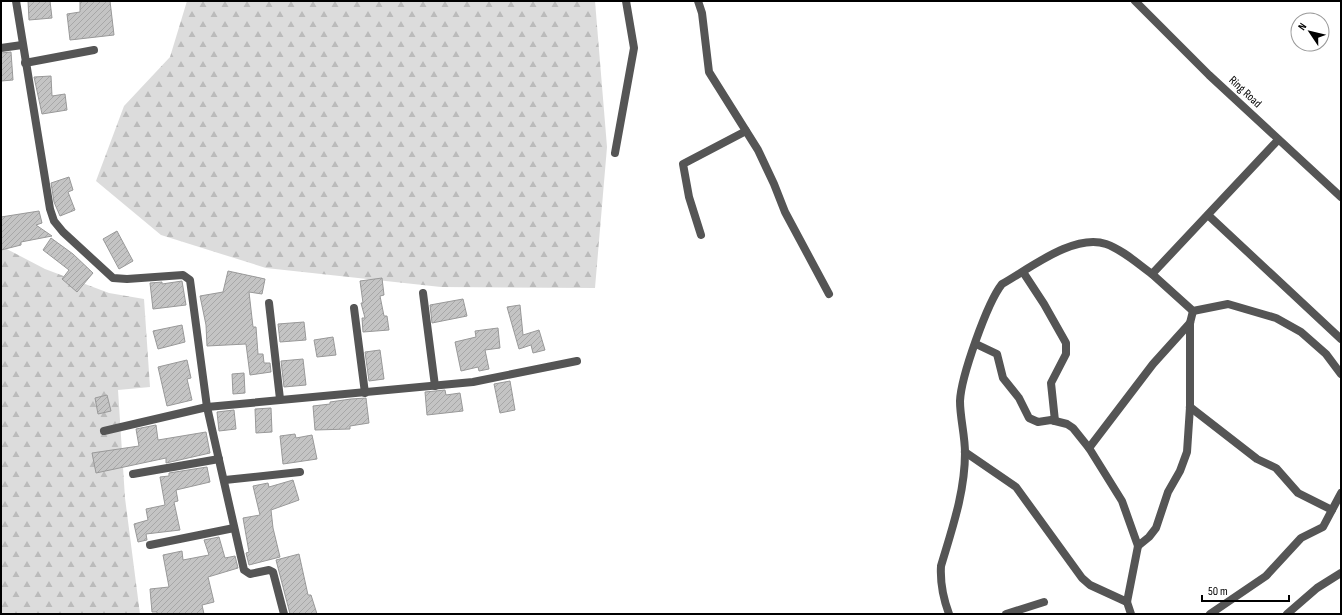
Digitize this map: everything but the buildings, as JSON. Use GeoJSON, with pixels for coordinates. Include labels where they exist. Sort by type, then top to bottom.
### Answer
{"type":"FeatureCollection","features":[{"type":"Feature","properties":{"kind":"street"},"geometry":{"type":"LineString","coordinates":[[16,1],[50,209],[54,220],[63,232],[113,278],[127,279],[183,276],[190,280],[207,407],[225,480],[244,570],[250,574],[270,570],[273,572],[284,614]]}},
{"type":"Feature","properties":{"kind":"street"},"geometry":{"type":"LineString","coordinates":[[615,153],[634,48],[626,1]]}},
{"type":"Feature","properties":{"kind":"street"},"geometry":{"type":"LineString","coordinates":[[698,1],[702,13],[709,72],[746,131],[774,184],[785,212],[829,294]]}},
{"type":"Feature","properties":{"kind":"street","name":"Ring Road"},"geometry":{"type":"LineString","coordinates":[[1135,1],[1209,75],[1341,197]]}},
{"type":"Feature","properties":{"kind":"street"},"geometry":{"type":"LineString","coordinates":[[1,48],[22,45]]}},
{"type":"Feature","properties":{"kind":"street"},"geometry":{"type":"LineString","coordinates":[[25,63],[94,50]]}},
{"type":"Feature","properties":{"kind":"street"},"geometry":{"type":"LineString","coordinates":[[701,235],[689,197],[683,164],[746,131]]}},
{"type":"Feature","properties":{"kind":"street"},"geometry":{"type":"LineString","coordinates":[[1152,274],[1278,140]]}},
{"type":"Feature","properties":{"kind":"street"},"geometry":{"type":"LineString","coordinates":[[1208,215],[1341,339]]}},
{"type":"Feature","properties":{"kind":"street"},"geometry":{"type":"LineString","coordinates":[[949,614],[943,597],[941,566],[960,502],[965,452],[961,424],[961,389],[991,301],[1002,284],[1067,246],[1095,242],[1114,247],[1152,274],[1193,311]]}},
{"type":"Feature","properties":{"kind":"street"},"geometry":{"type":"LineString","coordinates":[[1022,272],[1044,304],[1066,343],[1066,354],[1051,383],[1055,421]]}},
{"type":"Feature","properties":{"kind":"street"},"geometry":{"type":"LineString","coordinates":[[423,293],[435,386]]}},
{"type":"Feature","properties":{"kind":"street"},"geometry":{"type":"LineString","coordinates":[[269,303],[280,399]]}},
{"type":"Feature","properties":{"kind":"street"},"geometry":{"type":"LineString","coordinates":[[1193,311],[1228,304],[1276,318],[1301,332],[1326,354],[1341,374]]}},
{"type":"Feature","properties":{"kind":"street"},"geometry":{"type":"LineString","coordinates":[[354,308],[365,392]]}},
{"type":"Feature","properties":{"kind":"street"},"geometry":{"type":"LineString","coordinates":[[1138,546],[1149,537],[1156,528],[1168,492],[1185,460],[1188,445],[1190,407],[1190,323],[1193,311]]}},
{"type":"Feature","properties":{"kind":"street"},"geometry":{"type":"LineString","coordinates":[[1090,448],[1154,364],[1190,323]]}},
{"type":"Feature","properties":{"kind":"street"},"geometry":{"type":"LineString","coordinates":[[976,344],[997,354],[1003,378],[1018,398],[1029,418],[1038,422],[1055,421],[1067,424],[1074,428],[1090,448],[1122,501],[1138,546],[1127,602],[1131,614]]}},
{"type":"Feature","properties":{"kind":"street"},"geometry":{"type":"LineString","coordinates":[[104,431],[207,407],[473,382],[577,361]]}},
{"type":"Feature","properties":{"kind":"street"},"geometry":{"type":"LineString","coordinates":[[1190,407],[1257,459],[1276,468],[1298,492],[1332,510]]}},
{"type":"Feature","properties":{"kind":"street"},"geometry":{"type":"LineString","coordinates":[[965,452],[1016,487],[1082,578],[1090,584],[1127,602]]}},
{"type":"Feature","properties":{"kind":"street"},"geometry":{"type":"LineString","coordinates":[[133,474],[219,459]]}},
{"type":"Feature","properties":{"kind":"street"},"geometry":{"type":"LineString","coordinates":[[225,480],[300,472]]}},
{"type":"Feature","properties":{"kind":"street"},"geometry":{"type":"LineString","coordinates":[[1210,614],[1266,576],[1301,538],[1323,527],[1341,493]]}},
{"type":"Feature","properties":{"kind":"street"},"geometry":{"type":"LineString","coordinates":[[150,545],[234,528]]}},
{"type":"Feature","properties":{"kind":"street"},"geometry":{"type":"LineString","coordinates":[[1287,614],[1317,588],[1341,573]]}},
{"type":"Feature","properties":{"kind":"street"},"geometry":{"type":"LineString","coordinates":[[1006,614],[1044,602]]}},
{"type":"Feature","properties":{"kind":"green space"},"geometry":{"type":"Polygon","coordinates":[[[187,1],[595,1],[607,147],[595,288],[441,287],[266,268],[161,235],[96,181],[124,106],[170,57],[187,1]]]}},
{"type":"Feature","properties":{"kind":"green space"},"geometry":{"type":"Polygon","coordinates":[[[1,246],[45,269],[109,293],[144,299],[150,387],[118,390],[125,498],[140,614],[1,614],[1,246]]]}}]}
